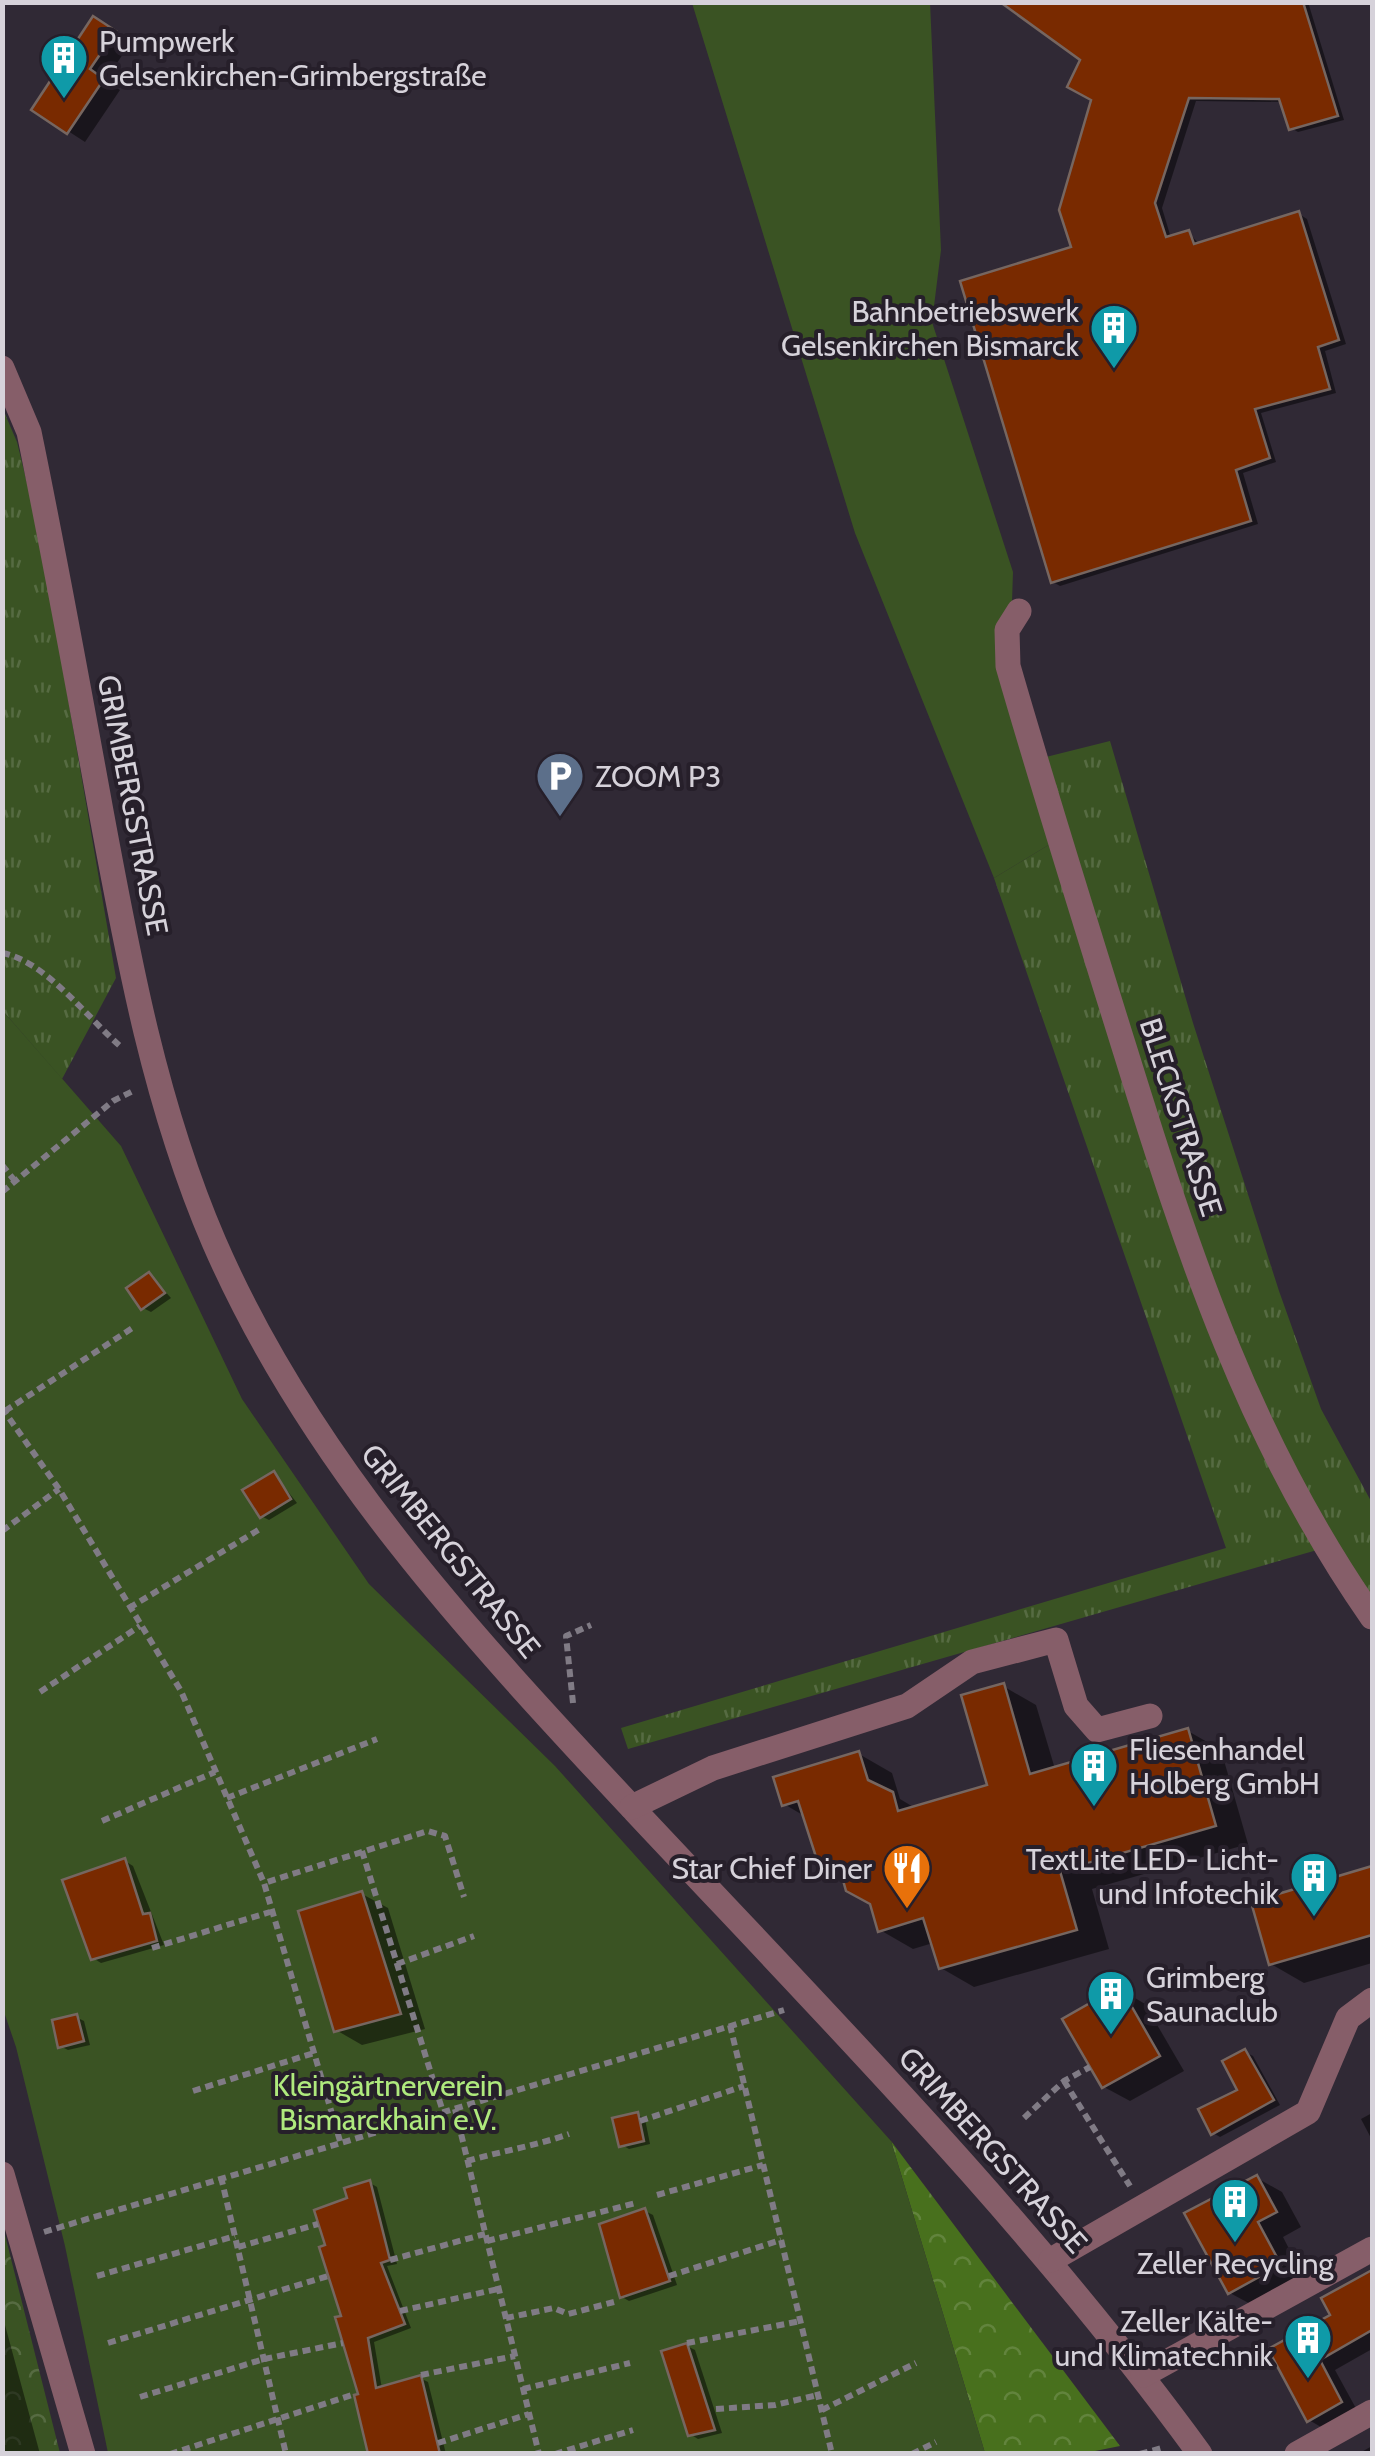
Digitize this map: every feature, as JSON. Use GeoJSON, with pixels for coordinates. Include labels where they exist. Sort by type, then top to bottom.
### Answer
{"type":"FeatureCollection","features":[{"type":"Feature","properties":{"kind":"street","name":"GRIMBERGSTRASSE"},"geometry":{"type":"LineString","coordinates":[[2,368],[29,432],[126,947],[162,1092],[216,1245],[263,1340],[328,1451],[402,1552],[632,1808],[1051,2260],[1200,2454]]}},
{"type":"Feature","properties":{"kind":"street","name":"BLECKSTRASSE"},"geometry":{"type":"LineString","coordinates":[[1019,612],[1006,630],[1008,666],[1171,1200],[1221,1338],[1267,1444],[1322,1546],[1372,1617]]}},
{"type":"Feature","properties":{"kind":"street"},"geometry":{"type":"LineString","coordinates":[[632,1808],[713,1768],[908,1706],[972,1662],[1056,1640],[1076,1706],[1098,1730],[1150,1716]]}},
{"type":"Feature","properties":{"kind":"street"},"geometry":{"type":"LineString","coordinates":[[1051,2260],[1308,2112],[1348,2018],[1372,2000]]}},
{"type":"Feature","properties":{"kind":"street"},"geometry":{"type":"LineString","coordinates":[[2,2174],[84,2454]]}},
{"type":"Feature","properties":{"kind":"street"},"geometry":{"type":"LineString","coordinates":[[1143,2375],[1372,2249]]}},
{"type":"Feature","properties":{"kind":"street"},"geometry":{"type":"LineString","coordinates":[[1297,2454],[1372,2412]]}},
{"type":"Feature","properties":{"kind":"path"},"geometry":{"type":"LineString","coordinates":[[2,953],[22,956],[42,969],[76,1007]]}},
{"type":"Feature","properties":{"kind":"path"},"geometry":{"type":"LineString","coordinates":[[2,1192],[113,1101],[132,1090],[162,1092]]}},
{"type":"Feature","properties":{"kind":"path"},"geometry":{"type":"LineString","coordinates":[[2,1164],[15,1181]]}},
{"type":"Feature","properties":{"kind":"path"},"geometry":{"type":"LineString","coordinates":[[134,1327],[4,1410],[59,1489],[181,1691],[264,1882],[340,2142]]}},
{"type":"Feature","properties":{"kind":"path"},"geometry":{"type":"LineString","coordinates":[[2,1532],[59,1489]]}},
{"type":"Feature","properties":{"kind":"path"},"geometry":{"type":"LineString","coordinates":[[129,1608],[260,1529]]}},
{"type":"Feature","properties":{"kind":"path"},"geometry":{"type":"LineString","coordinates":[[573,1698],[566,1636],[591,1624]]}},
{"type":"Feature","properties":{"kind":"path"},"geometry":{"type":"LineString","coordinates":[[40,1692],[140,1626]]}},
{"type":"Feature","properties":{"kind":"path"},"geometry":{"type":"LineString","coordinates":[[228,1798],[376,1739]]}},
{"type":"Feature","properties":{"kind":"path"},"geometry":{"type":"LineString","coordinates":[[102,1821],[215,1772]]}},
{"type":"Feature","properties":{"kind":"path"},"geometry":{"type":"LineString","coordinates":[[264,1882],[428,1830],[445,1836],[464,1897]]}},
{"type":"Feature","properties":{"kind":"path"},"geometry":{"type":"LineString","coordinates":[[362,1851],[442,2112]]}},
{"type":"Feature","properties":{"kind":"path"},"geometry":{"type":"LineString","coordinates":[[152,1948],[270,1912]]}},
{"type":"Feature","properties":{"kind":"path"},"geometry":{"type":"LineString","coordinates":[[397,1964],[474,1936]]}},
{"type":"Feature","properties":{"kind":"path"},"geometry":{"type":"LineString","coordinates":[[455,2109],[812,2000]]}},
{"type":"Feature","properties":{"kind":"path"},"geometry":{"type":"LineString","coordinates":[[730,2025],[832,2454]]}},
{"type":"Feature","properties":{"kind":"path"},"geometry":{"type":"LineString","coordinates":[[193,2091],[314,2053]]}},
{"type":"Feature","properties":{"kind":"path"},"geometry":{"type":"LineString","coordinates":[[1024,2118],[1064,2081],[1090,2066]]}},
{"type":"Feature","properties":{"kind":"path"},"geometry":{"type":"LineString","coordinates":[[1064,2081],[1142,2208]]}},
{"type":"Feature","properties":{"kind":"path"},"geometry":{"type":"LineString","coordinates":[[640,2121],[744,2086]]}},
{"type":"Feature","properties":{"kind":"path"},"geometry":{"type":"LineString","coordinates":[[24,2239],[469,2104],[455,2109]]}},
{"type":"Feature","properties":{"kind":"path"},"geometry":{"type":"LineString","coordinates":[[455,2109],[539,2454]]}},
{"type":"Feature","properties":{"kind":"path"},"geometry":{"type":"LineString","coordinates":[[467,2161],[528,2149],[570,2134]]}},
{"type":"Feature","properties":{"kind":"path"},"geometry":{"type":"LineString","coordinates":[[658,2195],[764,2165]]}},
{"type":"Feature","properties":{"kind":"path"},"geometry":{"type":"LineString","coordinates":[[221,2177],[286,2454]]}},
{"type":"Feature","properties":{"kind":"path"},"geometry":{"type":"LineString","coordinates":[[390,2260],[636,2203]]}},
{"type":"Feature","properties":{"kind":"path"},"geometry":{"type":"LineString","coordinates":[[238,2247],[318,2224]]}},
{"type":"Feature","properties":{"kind":"path"},"geometry":{"type":"LineString","coordinates":[[98,2276],[235,2236]]}},
{"type":"Feature","properties":{"kind":"path"},"geometry":{"type":"LineString","coordinates":[[668,2276],[781,2240]]}},
{"type":"Feature","properties":{"kind":"path"},"geometry":{"type":"LineString","coordinates":[[108,2343],[328,2276]]}},
{"type":"Feature","properties":{"kind":"path"},"geometry":{"type":"LineString","coordinates":[[400,2311],[498,2289]]}},
{"type":"Feature","properties":{"kind":"path"},"geometry":{"type":"LineString","coordinates":[[506,2318],[554,2308],[568,2314],[614,2302]]}},
{"type":"Feature","properties":{"kind":"path"},"geometry":{"type":"LineString","coordinates":[[687,2343],[801,2321]]}},
{"type":"Feature","properties":{"kind":"path"},"geometry":{"type":"LineString","coordinates":[[140,2397],[264,2359],[343,2343]]}},
{"type":"Feature","properties":{"kind":"path"},"geometry":{"type":"LineString","coordinates":[[420,2375],[515,2356]]}},
{"type":"Feature","properties":{"kind":"path"},"geometry":{"type":"LineString","coordinates":[[523,2388],[630,2362]]}},
{"type":"Feature","properties":{"kind":"path"},"geometry":{"type":"LineString","coordinates":[[822,2410],[916,2363]]}},
{"type":"Feature","properties":{"kind":"path"},"geometry":{"type":"LineString","coordinates":[[170,2454],[352,2395]]}},
{"type":"Feature","properties":{"kind":"path"},"geometry":{"type":"LineString","coordinates":[[716,2408],[775,2405],[818,2395]]}},
{"type":"Feature","properties":{"kind":"path"},"geometry":{"type":"LineString","coordinates":[[438,2443],[529,2414]]}},
{"type":"Feature","properties":{"kind":"path"},"geometry":{"type":"LineString","coordinates":[[555,2454],[633,2430]]}},
{"type":"Feature","properties":{"kind":"path"},"geometry":{"type":"LineString","coordinates":[[912,2454],[936,2442]]}},
{"type":"Feature","properties":{"kind":"green space"},"geometry":{"type":"Polygon","coordinates":[[[930,2],[941,250],[932,322],[1013,572],[1011,632],[1065,835],[994,878],[855,533],[692,3],[930,2]]]}},
{"type":"Feature","properties":{"kind":"green space"},"geometry":{"type":"Polygon","coordinates":[[[2,407],[17,442],[41,541],[116,978],[62,1079],[3,1011],[2,407]]]}},
{"type":"Feature","properties":{"kind":"green space"},"geometry":{"type":"Polygon","coordinates":[[[1110,741],[1193,1023],[1279,1291],[1321,1409],[1372,1503],[1372,1604],[1331,1546],[628,1749],[621,1728],[1226,1548],[994,878],[1065,835],[1042,758],[1110,741]]]}},
{"type":"Feature","properties":{"kind":"green space","name":"Kleingärtnerverein Bismarckhain e.V."},"geometry":{"type":"Polygon","coordinates":[[[3,1011],[121,1146],[242,1399],[369,1584],[555,1766],[891,2141],[985,2453],[108,2453],[65,2246],[3,2009],[3,1011]]]}},
{"type":"Feature","properties":{"kind":"green space"},"geometry":{"type":"Polygon","coordinates":[[[891,2141],[1120,2446],[1085,2453],[985,2453],[891,2141]]]}},
{"type":"Feature","properties":{"kind":"green space"},"geometry":{"type":"Polygon","coordinates":[[[2,2221],[5,2235],[60,2453],[3,2453],[2,2221]]]}},
{"type":"Feature","properties":{"kind":"building","name":"Bahnbetriebswerk Gelsenkirchen Bismarck"},"geometry":{"type":"Polygon","coordinates":[[[1000,2],[1303,2],[1338,116],[1289,130],[1279,99],[1189,98],[1155,203],[1166,237],[1189,230],[1194,244],[1299,211],[1339,340],[1318,347],[1330,389],[1255,409],[1270,458],[1236,470],[1251,521],[1051,583],[960,281],[1071,247],[1059,210],[1091,100],[1067,87],[1080,60],[1000,2]]]}},
{"type":"Feature","properties":{"kind":"building","name":"Pumpwerk Gelsenkirchen-Grimbergstraße"},"geometry":{"type":"Polygon","coordinates":[[[93,16],[116,31],[90,69],[104,79],[67,134],[31,110],[93,16]]]}},
{"type":"Feature","properties":{"kind":"building"},"geometry":{"type":"Polygon","coordinates":[[[149,1272],[165,1293],[141,1310],[126,1288],[149,1272]]]}},
{"type":"Feature","properties":{"kind":"building"},"geometry":{"type":"Polygon","coordinates":[[[274,1471],[291,1499],[260,1518],[242,1490],[274,1471]]]}},
{"type":"Feature","properties":{"kind":"building"},"geometry":{"type":"Polygon","coordinates":[[[1004,1683],[1030,1774],[1188,1728],[1216,1826],[1060,1871],[1077,1930],[939,1969],[923,1918],[878,1932],[870,1904],[846,1891],[841,1873],[816,1857],[798,1801],[782,1806],[773,1777],[859,1751],[868,1780],[893,1792],[898,1811],[987,1785],[961,1695],[1004,1683]]]}},
{"type":"Feature","properties":{"kind":"building"},"geometry":{"type":"Polygon","coordinates":[[[125,1858],[143,1914],[150,1913],[157,1941],[91,1960],[62,1880],[125,1858]]]}},
{"type":"Feature","properties":{"kind":"building","name":"TextLite LED- Licht- und Infotechik"},"geometry":{"type":"Polygon","coordinates":[[[1372,1866],[1372,1935],[1269,1965],[1251,1902],[1372,1866]]]}},
{"type":"Feature","properties":{"kind":"building"},"geometry":{"type":"Polygon","coordinates":[[[362,1891],[401,2014],[334,2032],[298,1911],[362,1891]]]}},
{"type":"Feature","properties":{"kind":"building","name":"Grimberg Saunaclub"},"geometry":{"type":"Polygon","coordinates":[[[1120,1986],[1160,2056],[1102,2088],[1062,2019],[1120,1986]]]}},
{"type":"Feature","properties":{"kind":"building"},"geometry":{"type":"Polygon","coordinates":[[[77,2014],[84,2041],[58,2048],[52,2020],[77,2014]]]}},
{"type":"Feature","properties":{"kind":"building"},"geometry":{"type":"Polygon","coordinates":[[[1245,2049],[1274,2100],[1211,2135],[1198,2109],[1237,2090],[1222,2061],[1245,2049]]]}},
{"type":"Feature","properties":{"kind":"building"},"geometry":{"type":"Polygon","coordinates":[[[638,2112],[644,2141],[619,2147],[612,2118],[638,2112]]]}},
{"type":"Feature","properties":{"kind":"building","name":"Zeller Recycling"},"geometry":{"type":"Polygon","coordinates":[[[1257,2175],[1277,2212],[1258,2222],[1281,2265],[1228,2294],[1184,2213],[1257,2175]]]}},
{"type":"Feature","properties":{"kind":"building"},"geometry":{"type":"Polygon","coordinates":[[[370,2180],[390,2260],[381,2263],[405,2324],[368,2338],[376,2388],[421,2375],[440,2454],[368,2454],[354,2395],[358,2394],[335,2317],[341,2316],[319,2247],[325,2245],[314,2210],[347,2198],[344,2188],[370,2180]]]}},
{"type":"Feature","properties":{"kind":"building"},"geometry":{"type":"Polygon","coordinates":[[[645,2208],[670,2281],[620,2298],[599,2224],[645,2208]]]}},
{"type":"Feature","properties":{"kind":"building","name":"Zeller Kälte- und Klimatechnik"},"geometry":{"type":"Polygon","coordinates":[[[1372,2270],[1372,2330],[1320,2360],[1342,2402],[1307,2422],[1268,2349],[1330,2315],[1321,2298],[1372,2270]]]}},
{"type":"Feature","properties":{"kind":"building"},"geometry":{"type":"Polygon","coordinates":[[[687,2343],[715,2430],[688,2436],[661,2351],[687,2343]]]}},
{"type":"Feature","properties":{"kind":"place","name":"Pumpwerk Gelsenkirchen-Grimbergstraße"},"geometry":{"type":"Point","coordinates":[64,100]}},
{"type":"Feature","properties":{"kind":"place","name":"Bahnbetriebswerk Gelsenkirchen Bismarck"},"geometry":{"type":"Point","coordinates":[1114,370]}},
{"type":"Feature","properties":{"kind":"place","name":"ZOOM P3"},"geometry":{"type":"Point","coordinates":[560,818]}},
{"type":"Feature","properties":{"kind":"place","name":"Fliesenhandel Holberg GmbH"},"geometry":{"type":"Point","coordinates":[1094,1808]}},
{"type":"Feature","properties":{"kind":"place","name":"Star Chief Diner"},"geometry":{"type":"Point","coordinates":[907,1910]}},
{"type":"Feature","properties":{"kind":"place","name":"TextLite LED- Licht- und Infotechik"},"geometry":{"type":"Point","coordinates":[1314,1918]}},
{"type":"Feature","properties":{"kind":"place","name":"Grimberg Saunaclub"},"geometry":{"type":"Point","coordinates":[1111,2036]}},
{"type":"Feature","properties":{"kind":"place","name":"Zeller Recycling"},"geometry":{"type":"Point","coordinates":[1235,2244]}},
{"type":"Feature","properties":{"kind":"place","name":"Zeller Kälte- und Klimatechnik"},"geometry":{"type":"Point","coordinates":[1308,2380]}}]}
